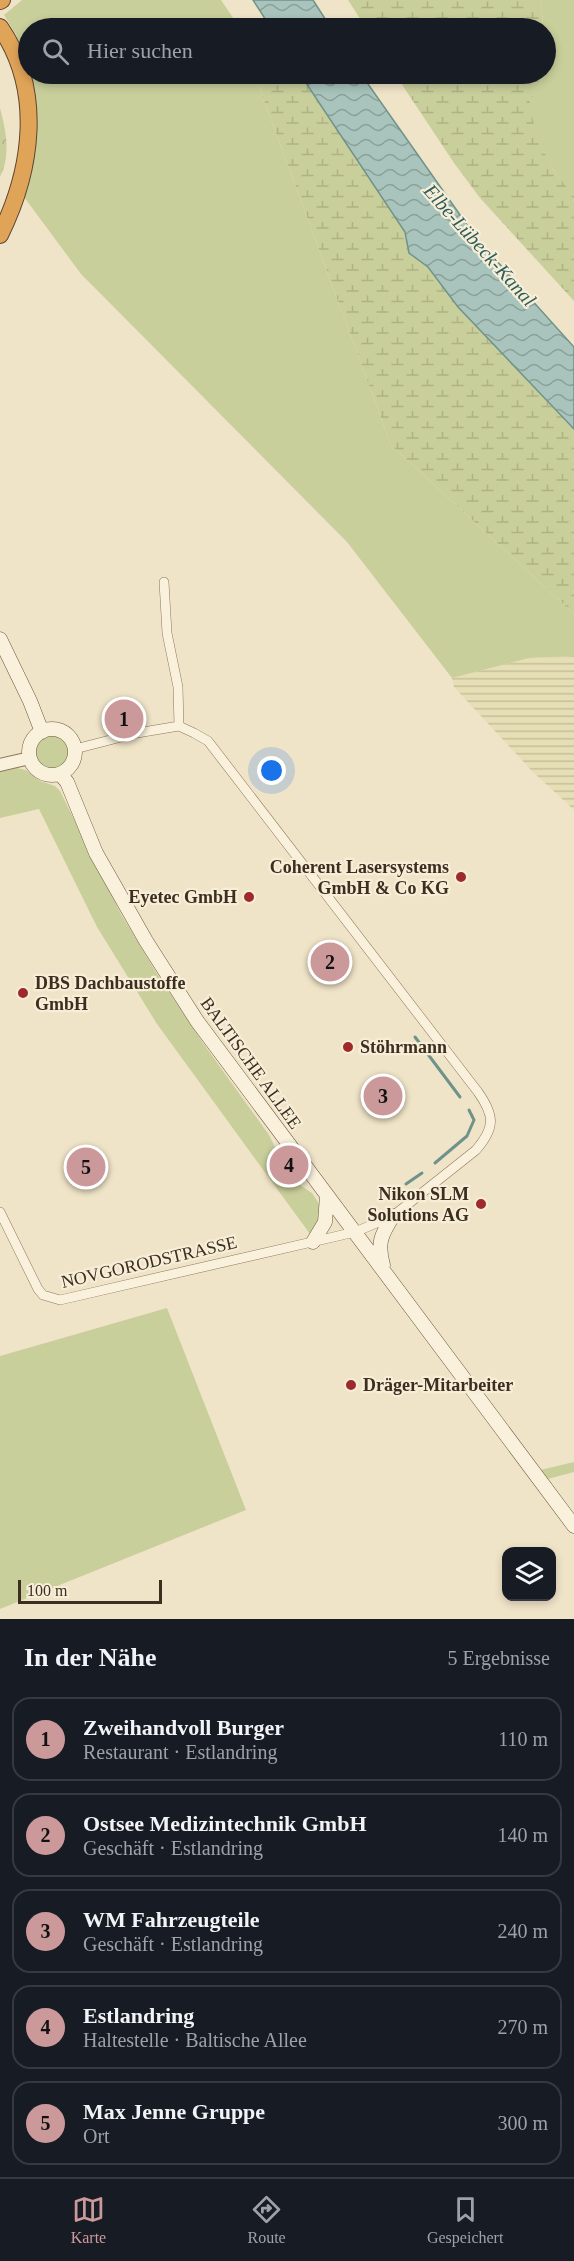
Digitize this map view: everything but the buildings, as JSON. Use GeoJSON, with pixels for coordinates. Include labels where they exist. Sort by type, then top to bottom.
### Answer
{"type":"FeatureCollection","features":[{"type":"Feature","properties":{"kind":"highway"},"geometry":{"type":"LineString","coordinates":[[0,28],[10,43],[18,64]]}},
{"type":"Feature","properties":{"kind":"highway"},"geometry":{"type":"LineString","coordinates":[[0,235],[21,184],[26,160],[30,126],[24,84]]}},
{"type":"Feature","properties":{"kind":"main road"},"geometry":{"type":"LineString","coordinates":[[0,639],[42,732]]}},
{"type":"Feature","properties":{"kind":"main road"},"geometry":{"type":"LineString","coordinates":[[56,729],[65,733],[72,740],[75,749],[72,765],[60,774],[40,772],[30,758],[32,741],[42,732],[56,729]]}},
{"type":"Feature","properties":{"kind":"main road","name":"BALTISCHE ALLEE"},"geometry":{"type":"LineString","coordinates":[[60,774],[67,782],[96,853],[197,1021],[574,1526]]}},
{"type":"Feature","properties":{"kind":"main road"},"geometry":{"type":"LineString","coordinates":[[313,1242],[325,1222],[327,1196]]}},
{"type":"Feature","properties":{"kind":"main road"},"geometry":{"type":"LineString","coordinates":[[387,1275],[379,1250],[383,1232],[393,1216]]}},
{"type":"Feature","properties":{"kind":"street"},"geometry":{"type":"LineString","coordinates":[[75,749],[179,726],[178,687],[167,633],[164,582]]}},
{"type":"Feature","properties":{"kind":"street","name":"NOVGORODSTRASSE"},"geometry":{"type":"LineString","coordinates":[[0,1212],[38,1289],[44,1295],[60,1300],[355,1232],[393,1216],[476,1150],[486,1138],[491,1125],[490,1112],[478,1092],[208,741],[179,726]]}},
{"type":"Feature","properties":{"kind":"street"},"geometry":{"type":"LineString","coordinates":[[0,765],[30,758]]}},
{"type":"Feature","properties":{"kind":"shaded area"},"geometry":{"type":"Polygon","coordinates":[[[574,656],[574,810],[533,772],[454,687],[452,678],[529,658],[574,656]]]}},
{"type":"Feature","properties":{"kind":"green space"},"geometry":{"type":"Polygon","coordinates":[[[22,0],[221,0],[233,18],[18,18],[18,41],[4,15],[22,0]]]}},
{"type":"Feature","properties":{"kind":"green space"},"geometry":{"type":"Polygon","coordinates":[[[348,0],[541,0],[542,18],[360,18],[348,0]]]}},
{"type":"Feature","properties":{"kind":"green space"},"geometry":{"type":"Polygon","coordinates":[[[541,0],[574,0],[574,196],[551,166],[532,124],[530,102],[539,84],[556,84],[556,18],[542,18],[541,0]]]}},
{"type":"Feature","properties":{"kind":"green space"},"geometry":{"type":"Polygon","coordinates":[[[29,84],[258,84],[391,445],[574,614],[574,656],[529,658],[452,678],[347,542],[81,274],[24,197],[29,84]]]}},
{"type":"Feature","properties":{"kind":"green space"},"geometry":{"type":"Polygon","coordinates":[[[258,84],[307,84],[405,232],[409,253],[428,267],[458,307],[574,429],[574,614],[391,445],[258,84]]]}},
{"type":"Feature","properties":{"kind":"green space"},"geometry":{"type":"Polygon","coordinates":[[[402,84],[539,84],[530,101],[539,142],[554,171],[574,196],[574,301],[480,198],[402,84]]]}},
{"type":"Feature","properties":{"kind":"green space"},"geometry":{"type":"Polygon","coordinates":[[[0,108],[6,134],[6,152],[0,177],[0,108]]]}},
{"type":"Feature","properties":{"kind":"green space"},"geometry":{"type":"Polygon","coordinates":[[[53,735],[66,740],[71,753],[66,766],[53,771],[40,766],[35,753],[40,740],[53,735]]]}},
{"type":"Feature","properties":{"kind":"green space"},"geometry":{"type":"Polygon","coordinates":[[[17,768],[26,770],[40,781],[55,786],[60,791],[121,914],[156,972],[203,1043],[269,1135],[291,1174],[300,1185],[312,1193],[320,1205],[320,1223],[310,1234],[157,1024],[97,927],[39,809],[0,818],[0,772],[17,768]]]}},
{"type":"Feature","properties":{"kind":"green space"},"geometry":{"type":"Polygon","coordinates":[[[167,1308],[246,1510],[0,1609],[0,1356],[167,1308]]]}},
{"type":"Feature","properties":{"kind":"green space"},"geometry":{"type":"Polygon","coordinates":[[[574,1462],[574,1472],[548,1479],[540,1470],[574,1462]]]}},
{"type":"Feature","properties":{"kind":"water"},"geometry":{"type":"Polygon","coordinates":[[[253,0],[313,0],[325,18],[265,18],[253,0]]]}},
{"type":"Feature","properties":{"kind":"water","name":"Elbe-Lübeck-Kanal"},"geometry":{"type":"Polygon","coordinates":[[[307,84],[368,84],[477,239],[574,347],[574,429],[458,307],[428,267],[409,253],[405,232],[307,84]]]}},
{"type":"Feature","properties":{"kind":"waterway"},"geometry":{"type":"LineString","coordinates":[[415,1037],[460,1097]]}},
{"type":"Feature","properties":{"kind":"waterway"},"geometry":{"type":"LineString","coordinates":[[435,1163],[467,1136],[474,1120],[469,1110]]}},
{"type":"Feature","properties":{"kind":"waterway"},"geometry":{"type":"LineString","coordinates":[[406,1184],[422,1173]]}},
{"type":"Feature","properties":{"kind":"place","name":"Zweihandvoll Burger"},"geometry":{"type":"Point","coordinates":[124,719]}},
{"type":"Feature","properties":{"kind":"place","name":"Coherent Lasersystems GmbH & Co KG"},"geometry":{"type":"Point","coordinates":[461,877]}},
{"type":"Feature","properties":{"kind":"place","name":"Eyetec GmbH"},"geometry":{"type":"Point","coordinates":[249,897]}},
{"type":"Feature","properties":{"kind":"place","name":"Ostsee Medizintechnik GmbH"},"geometry":{"type":"Point","coordinates":[330,962]}},
{"type":"Feature","properties":{"kind":"place","name":"DBS Dachbaustoffe GmbH"},"geometry":{"type":"Point","coordinates":[23,993]}},
{"type":"Feature","properties":{"kind":"place","name":"Stöhrmann"},"geometry":{"type":"Point","coordinates":[348,1047]}},
{"type":"Feature","properties":{"kind":"place","name":"WM Fahrzeugteile"},"geometry":{"type":"Point","coordinates":[383,1096]}},
{"type":"Feature","properties":{"kind":"place","name":"Estlandring"},"geometry":{"type":"Point","coordinates":[289,1165]}},
{"type":"Feature","properties":{"kind":"place","name":"Max Jenne Gruppe"},"geometry":{"type":"Point","coordinates":[86,1167]}},
{"type":"Feature","properties":{"kind":"place","name":"Nikon SLM Solutions AG"},"geometry":{"type":"Point","coordinates":[481,1204]}},
{"type":"Feature","properties":{"kind":"place","name":"Dräger-Mitarbeiter"},"geometry":{"type":"Point","coordinates":[351,1385]}}]}
